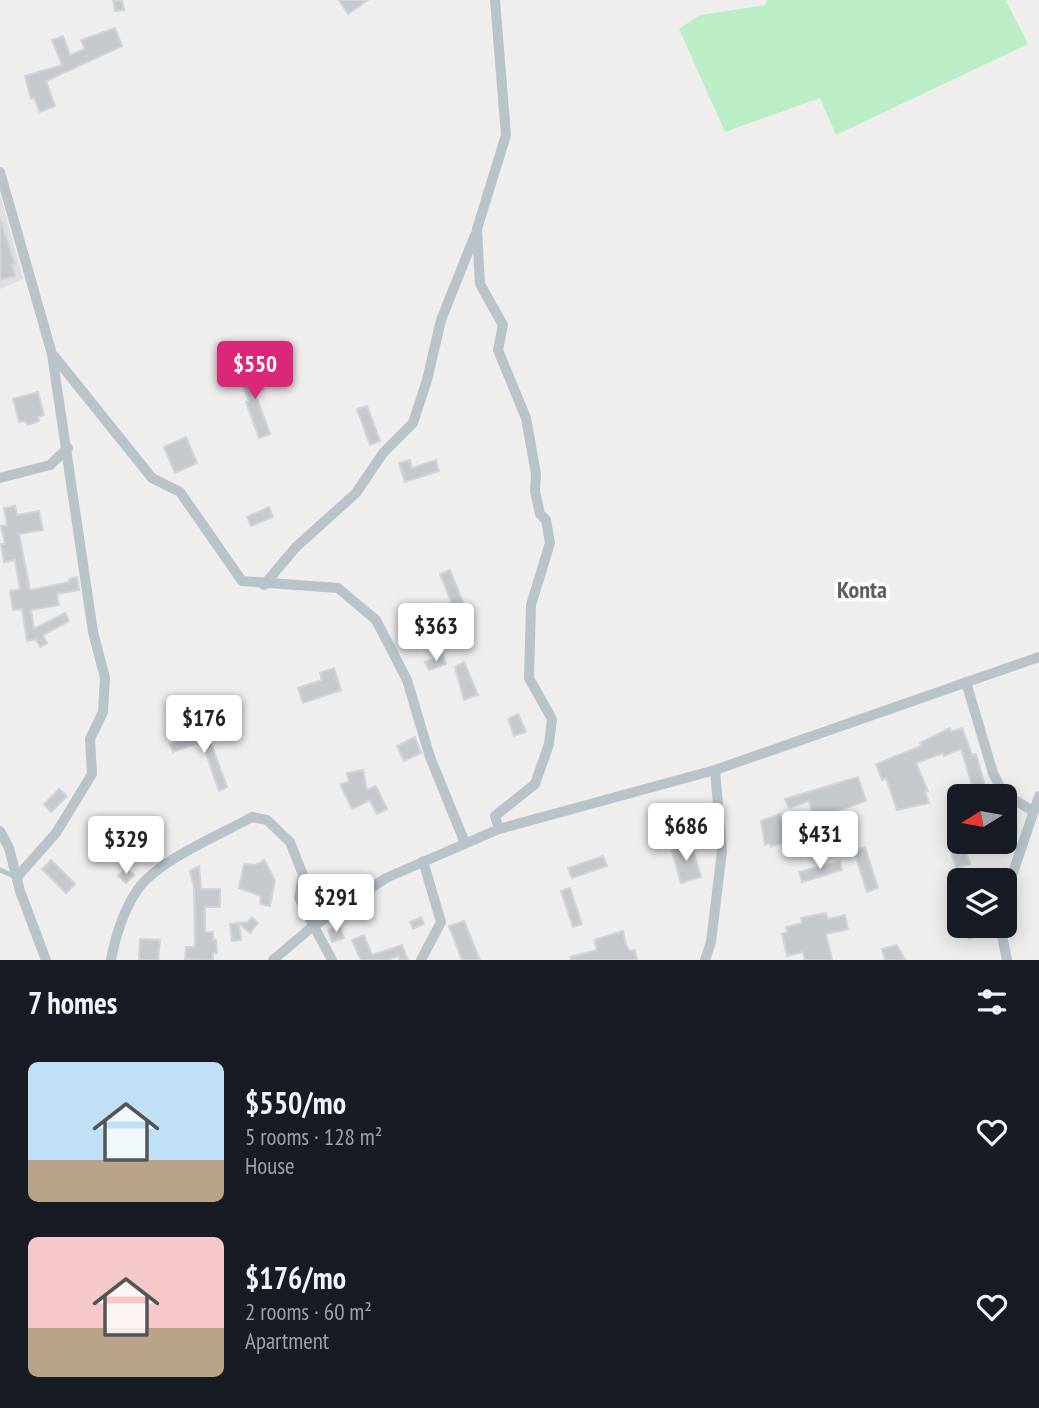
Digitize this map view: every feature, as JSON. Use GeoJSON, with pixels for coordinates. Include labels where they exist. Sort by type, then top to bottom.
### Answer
{"type":"FeatureCollection","features":[{"type":"Feature","properties":{"kind":"street"},"geometry":{"type":"LineString","coordinates":[[264,584],[296,547],[356,494],[383,453],[412,423],[427,380],[441,320],[477,229],[506,135],[495,0]]}},
{"type":"Feature","properties":{"kind":"street"},"geometry":{"type":"LineString","coordinates":[[0,173],[52,354],[68,447],[93,632],[105,678],[103,712],[90,739],[92,774],[56,833],[17,877]]}},
{"type":"Feature","properties":{"kind":"street"},"geometry":{"type":"LineString","coordinates":[[477,229],[480,284],[503,326],[499,350],[526,418],[536,474],[535,491],[540,514],[547,520],[550,543],[531,605],[529,678],[552,719],[549,744],[535,784],[495,816],[499,829]]}},
{"type":"Feature","properties":{"kind":"street"},"geometry":{"type":"LineString","coordinates":[[52,354],[152,478],[180,492],[242,582],[338,588],[376,620],[407,680],[430,757],[465,843]]}},
{"type":"Feature","properties":{"kind":"street"},"geometry":{"type":"LineString","coordinates":[[0,478],[50,466],[68,447]]}},
{"type":"Feature","properties":{"kind":"street"},"geometry":{"type":"LineString","coordinates":[[273,960],[312,927],[386,877],[499,829],[551,812],[715,770],[1039,657]]}},
{"type":"Feature","properties":{"kind":"street"},"geometry":{"type":"LineString","coordinates":[[966,682],[993,773],[1003,793],[1033,811]]}},
{"type":"Feature","properties":{"kind":"street"},"geometry":{"type":"LineString","coordinates":[[705,960],[711,942],[722,851],[715,770]]}},
{"type":"Feature","properties":{"kind":"street"},"geometry":{"type":"LineString","coordinates":[[1014,868],[1039,796]]}},
{"type":"Feature","properties":{"kind":"street"},"geometry":{"type":"LineString","coordinates":[[111,960],[115,937],[138,889],[164,866],[252,817],[267,820],[290,842],[303,875],[299,898],[312,927],[332,960]]}},
{"type":"Feature","properties":{"kind":"street"},"geometry":{"type":"LineString","coordinates":[[0,831],[46,960]]}},
{"type":"Feature","properties":{"kind":"street"},"geometry":{"type":"LineString","coordinates":[[421,960],[441,922],[424,861]]}},
{"type":"Feature","properties":{"kind":"street"},"geometry":{"type":"LineString","coordinates":[[1002,938],[1007,960]]}},
{"type":"Feature","properties":{"kind":"lane"},"geometry":{"type":"LineString","coordinates":[[0,870],[17,877]]}},
{"type":"Feature","properties":{"kind":"shaded area"},"geometry":{"type":"Polygon","coordinates":[[[0,194],[23,279],[0,289],[0,194]]]}},
{"type":"Feature","properties":{"kind":"green space"},"geometry":{"type":"Polygon","coordinates":[[[767,0],[1009,0],[1006,1],[1028,44],[836,135],[820,98],[725,132],[679,29],[700,15],[765,5],[767,0]]]}},
{"type":"Feature","properties":{"kind":"building"},"geometry":{"type":"Polygon","coordinates":[[[113,0],[122,0],[124,10],[115,11],[113,0]]]}},
{"type":"Feature","properties":{"kind":"building"},"geometry":{"type":"Polygon","coordinates":[[[339,0],[368,0],[348,14],[339,0]]]}},
{"type":"Feature","properties":{"kind":"building"},"geometry":{"type":"Polygon","coordinates":[[[115,28],[122,46],[46,81],[55,106],[40,112],[34,98],[31,99],[25,76],[62,65],[52,40],[63,36],[70,55],[85,49],[81,40],[115,28]]]}},
{"type":"Feature","properties":{"kind":"building"},"geometry":{"type":"Polygon","coordinates":[[[0,219],[15,264],[12,265],[15,276],[0,280],[0,219]]]}},
{"type":"Feature","properties":{"kind":"building"},"geometry":{"type":"Polygon","coordinates":[[[256,369],[264,389],[255,393],[270,434],[259,438],[239,377],[256,369]]]}},
{"type":"Feature","properties":{"kind":"building"},"geometry":{"type":"Polygon","coordinates":[[[38,392],[44,415],[38,417],[39,421],[27,425],[26,421],[19,422],[13,399],[38,392]]]}},
{"type":"Feature","properties":{"kind":"building"},"geometry":{"type":"Polygon","coordinates":[[[367,406],[380,441],[370,445],[357,409],[367,406]]]}},
{"type":"Feature","properties":{"kind":"building"},"geometry":{"type":"Polygon","coordinates":[[[186,437],[197,463],[175,473],[164,447],[186,437]]]}},
{"type":"Feature","properties":{"kind":"building"},"geometry":{"type":"Polygon","coordinates":[[[410,460],[412,468],[436,460],[439,471],[405,482],[399,463],[410,460]]]}},
{"type":"Feature","properties":{"kind":"building"},"geometry":{"type":"Polygon","coordinates":[[[15,506],[17,515],[39,511],[43,530],[19,534],[30,590],[70,582],[69,579],[77,577],[79,590],[57,594],[59,605],[31,610],[34,629],[65,613],[69,621],[43,635],[47,643],[40,647],[36,639],[27,641],[22,609],[13,610],[10,591],[20,589],[15,560],[4,562],[1,544],[5,544],[1,526],[7,525],[4,508],[15,506]]]}},
{"type":"Feature","properties":{"kind":"building"},"geometry":{"type":"Polygon","coordinates":[[[269,507],[273,517],[251,526],[247,517],[269,507]]]}},
{"type":"Feature","properties":{"kind":"building"},"geometry":{"type":"Polygon","coordinates":[[[450,570],[464,605],[454,609],[440,574],[450,570]]]}},
{"type":"Feature","properties":{"kind":"building"},"geometry":{"type":"Polygon","coordinates":[[[443,655],[446,664],[429,670],[425,662],[443,655]]]}},
{"type":"Feature","properties":{"kind":"building"},"geometry":{"type":"Polygon","coordinates":[[[464,662],[478,695],[464,700],[455,667],[464,662]]]}},
{"type":"Feature","properties":{"kind":"building"},"geometry":{"type":"Polygon","coordinates":[[[334,668],[341,690],[303,703],[298,688],[322,680],[320,673],[334,668]]]}},
{"type":"Feature","properties":{"kind":"building"},"geometry":{"type":"Polygon","coordinates":[[[518,714],[526,732],[514,736],[508,719],[518,714]]]}},
{"type":"Feature","properties":{"kind":"building"},"geometry":{"type":"Polygon","coordinates":[[[950,728],[951,732],[962,728],[972,755],[976,754],[985,784],[972,784],[961,749],[944,756],[943,753],[916,763],[928,791],[925,792],[929,803],[897,810],[886,778],[882,780],[876,764],[921,746],[920,743],[950,728]]]}},
{"type":"Feature","properties":{"kind":"building"},"geometry":{"type":"Polygon","coordinates":[[[207,732],[227,787],[219,791],[202,742],[173,752],[170,744],[207,732]]]}},
{"type":"Feature","properties":{"kind":"building"},"geometry":{"type":"Polygon","coordinates":[[[415,737],[421,753],[404,761],[397,746],[415,737]]]}},
{"type":"Feature","properties":{"kind":"building"},"geometry":{"type":"Polygon","coordinates":[[[363,770],[367,790],[376,786],[387,809],[377,814],[370,800],[352,809],[340,784],[349,782],[347,773],[363,770]]]}},
{"type":"Feature","properties":{"kind":"building"},"geometry":{"type":"Polygon","coordinates":[[[858,777],[866,801],[814,819],[809,801],[789,808],[785,799],[858,777]]]}},
{"type":"Feature","properties":{"kind":"building"},"geometry":{"type":"Polygon","coordinates":[[[59,789],[67,796],[51,812],[44,804],[59,789]]]}},
{"type":"Feature","properties":{"kind":"building"},"geometry":{"type":"Polygon","coordinates":[[[780,814],[790,840],[771,847],[769,843],[765,845],[761,821],[780,814]]]}},
{"type":"Feature","properties":{"kind":"building"},"geometry":{"type":"Polygon","coordinates":[[[691,843],[701,877],[681,883],[671,848],[691,843]]]}},
{"type":"Feature","properties":{"kind":"building"},"geometry":{"type":"Polygon","coordinates":[[[865,847],[878,888],[867,892],[854,851],[865,847]]]}},
{"type":"Feature","properties":{"kind":"building"},"geometry":{"type":"Polygon","coordinates":[[[952,854],[967,854],[970,864],[956,868],[952,854]]]}},
{"type":"Feature","properties":{"kind":"building"},"geometry":{"type":"Polygon","coordinates":[[[603,856],[607,866],[572,878],[568,868],[603,856]]]}},
{"type":"Feature","properties":{"kind":"building"},"geometry":{"type":"Polygon","coordinates":[[[51,860],[75,884],[66,893],[42,869],[51,860]]]}},
{"type":"Feature","properties":{"kind":"building"},"geometry":{"type":"Polygon","coordinates":[[[264,860],[275,880],[270,906],[260,904],[261,896],[239,888],[244,864],[256,865],[264,860]]]}},
{"type":"Feature","properties":{"kind":"building"},"geometry":{"type":"Polygon","coordinates":[[[840,861],[842,870],[802,882],[799,872],[840,861]]]}},
{"type":"Feature","properties":{"kind":"building"},"geometry":{"type":"Polygon","coordinates":[[[199,866],[201,889],[220,889],[220,907],[205,907],[205,932],[213,932],[213,940],[216,940],[217,953],[213,953],[213,960],[185,959],[186,947],[195,947],[194,887],[190,871],[199,866]]]}},
{"type":"Feature","properties":{"kind":"building"},"geometry":{"type":"Polygon","coordinates":[[[126,868],[134,875],[126,883],[118,876],[126,868]]]}},
{"type":"Feature","properties":{"kind":"building"},"geometry":{"type":"Polygon","coordinates":[[[570,888],[582,924],[573,927],[561,891],[570,888]]]}},
{"type":"Feature","properties":{"kind":"building"},"geometry":{"type":"Polygon","coordinates":[[[826,913],[828,919],[845,915],[848,929],[826,934],[832,960],[805,960],[803,952],[787,956],[782,934],[787,932],[786,927],[802,923],[801,918],[826,913]]]}},
{"type":"Feature","properties":{"kind":"building"},"geometry":{"type":"Polygon","coordinates":[[[252,917],[258,923],[250,933],[239,923],[248,922],[252,917]]]}},
{"type":"Feature","properties":{"kind":"building"},"geometry":{"type":"Polygon","coordinates":[[[421,917],[424,924],[413,929],[410,922],[421,917]]]}},
{"type":"Feature","properties":{"kind":"building"},"geometry":{"type":"Polygon","coordinates":[[[464,921],[480,960],[462,960],[449,926],[464,921]]]}},
{"type":"Feature","properties":{"kind":"building"},"geometry":{"type":"Polygon","coordinates":[[[239,923],[241,940],[232,941],[230,924],[239,923]]]}},
{"type":"Feature","properties":{"kind":"building"},"geometry":{"type":"Polygon","coordinates":[[[340,926],[344,938],[332,942],[328,930],[340,926]]]}},
{"type":"Feature","properties":{"kind":"building"},"geometry":{"type":"Polygon","coordinates":[[[623,931],[626,945],[630,951],[635,950],[637,960],[571,960],[570,957],[597,950],[594,940],[623,931]]]}},
{"type":"Feature","properties":{"kind":"building"},"geometry":{"type":"Polygon","coordinates":[[[364,935],[372,955],[402,945],[408,960],[400,960],[398,956],[388,960],[361,960],[352,940],[364,935]]]}},
{"type":"Feature","properties":{"kind":"building"},"geometry":{"type":"Polygon","coordinates":[[[140,939],[160,940],[158,960],[139,960],[140,939]]]}},
{"type":"Feature","properties":{"kind":"building"},"geometry":{"type":"Polygon","coordinates":[[[897,945],[905,960],[885,960],[882,949],[897,945]]]}},
{"type":"Feature","properties":{"kind":"district","name":"Konta"},"geometry":{"type":"Point","coordinates":[862,590]}}]}
